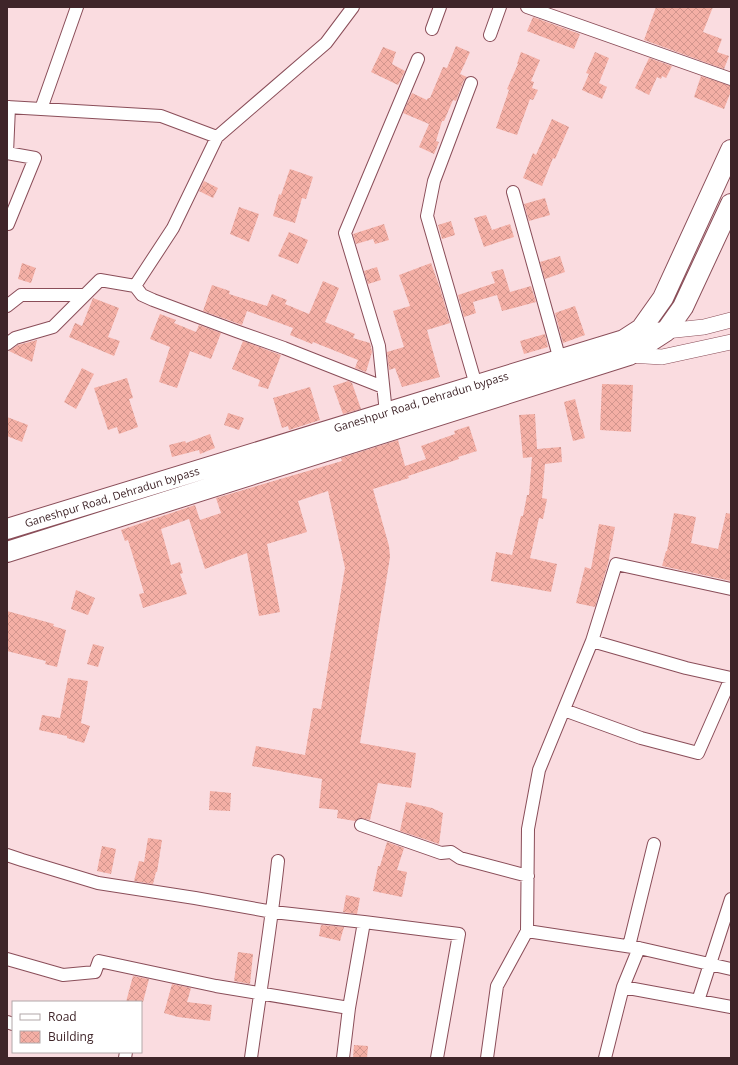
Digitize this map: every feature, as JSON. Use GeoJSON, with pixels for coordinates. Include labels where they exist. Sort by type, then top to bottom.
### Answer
{"type":"FeatureCollection","features":[{"type":"Feature","properties":{"kind":"main road","name":"Ganeshpur Road, Dehradun bypass"},"geometry":{"type":"LineString","coordinates":[[7,529],[624,340],[641,329],[663,298],[731,150]]}},
{"type":"Feature","properties":{"kind":"main road"},"geometry":{"type":"LineString","coordinates":[[7,552],[629,355],[666,330],[683,307],[731,204]]}},
{"type":"Feature","properties":{"kind":"street"},"geometry":{"type":"LineString","coordinates":[[41,109],[76,7]]}},
{"type":"Feature","properties":{"kind":"street"},"geometry":{"type":"LineString","coordinates":[[432,29],[440,7]]}},
{"type":"Feature","properties":{"kind":"street"},"geometry":{"type":"LineString","coordinates":[[490,35],[500,7]]}},
{"type":"Feature","properties":{"kind":"street"},"geometry":{"type":"LineString","coordinates":[[527,7],[731,80]]}},
{"type":"Feature","properties":{"kind":"street"},"geometry":{"type":"LineString","coordinates":[[135,286],[173,228],[217,137],[326,43],[349,8]]}},
{"type":"Feature","properties":{"kind":"street"},"geometry":{"type":"LineString","coordinates":[[386,413],[379,346],[345,233],[418,59]]}},
{"type":"Feature","properties":{"kind":"street"},"geometry":{"type":"LineString","coordinates":[[471,83],[434,181],[427,216],[476,385]]}},
{"type":"Feature","properties":{"kind":"street"},"geometry":{"type":"LineString","coordinates":[[7,224],[35,158],[7,153],[8,107],[161,116],[217,137]]}},
{"type":"Feature","properties":{"kind":"street"},"geometry":{"type":"LineString","coordinates":[[513,192],[560,360]]}},
{"type":"Feature","properties":{"kind":"street"},"geometry":{"type":"LineString","coordinates":[[7,344],[14,338],[53,327],[100,280],[135,286],[142,295],[153,300],[284,348],[383,387]]}},
{"type":"Feature","properties":{"kind":"street"},"geometry":{"type":"LineString","coordinates":[[7,306],[22,295],[85,295]]}},
{"type":"Feature","properties":{"kind":"street"},"geometry":{"type":"LineString","coordinates":[[641,329],[666,330],[704,327],[731,320]]}},
{"type":"Feature","properties":{"kind":"street"},"geometry":{"type":"LineString","coordinates":[[629,355],[662,357],[731,342]]}},
{"type":"Feature","properties":{"kind":"street"},"geometry":{"type":"LineString","coordinates":[[487,1058],[497,986],[527,931],[528,829],[539,770],[592,641],[616,564],[731,589]]}},
{"type":"Feature","properties":{"kind":"street"},"geometry":{"type":"LineString","coordinates":[[564,710],[641,738],[698,753],[731,678],[686,668],[592,641]]}},
{"type":"Feature","properties":{"kind":"street"},"geometry":{"type":"LineString","coordinates":[[361,826],[441,853],[451,852],[460,858],[528,876]]}},
{"type":"Feature","properties":{"kind":"street"},"geometry":{"type":"LineString","coordinates":[[654,844],[629,946],[731,969]]}},
{"type":"Feature","properties":{"kind":"street"},"geometry":{"type":"LineString","coordinates":[[7,855],[98,883],[273,912],[459,934],[436,1058]]}},
{"type":"Feature","properties":{"kind":"street"},"geometry":{"type":"LineString","coordinates":[[251,1058],[273,912],[278,861]]}},
{"type":"Feature","properties":{"kind":"street"},"geometry":{"type":"LineString","coordinates":[[698,1001],[731,899]]}},
{"type":"Feature","properties":{"kind":"street"},"geometry":{"type":"LineString","coordinates":[[343,1058],[349,1008],[364,922]]}},
{"type":"Feature","properties":{"kind":"street"},"geometry":{"type":"LineString","coordinates":[[527,931],[639,948]]}},
{"type":"Feature","properties":{"kind":"street"},"geometry":{"type":"LineString","coordinates":[[604,1058],[623,987],[639,948]]}},
{"type":"Feature","properties":{"kind":"street"},"geometry":{"type":"LineString","coordinates":[[7,959],[63,975],[95,972],[99,961],[216,986],[349,1008]]}},
{"type":"Feature","properties":{"kind":"street"},"geometry":{"type":"LineString","coordinates":[[623,987],[731,1007]]}},
{"type":"Feature","properties":{"kind":"building"},"geometry":{"type":"Polygon","coordinates":[[[656,7],[713,7],[703,32],[722,39],[717,52],[729,56],[724,69],[644,40],[656,7]]]}},
{"type":"Feature","properties":{"kind":"building"},"geometry":{"type":"Polygon","coordinates":[[[533,17],[580,34],[574,49],[527,31],[533,17]]]}},
{"type":"Feature","properties":{"kind":"building"},"geometry":{"type":"Polygon","coordinates":[[[456,46],[470,52],[460,74],[467,77],[464,80],[456,101],[453,100],[444,121],[442,121],[436,141],[439,142],[434,154],[419,147],[429,124],[403,113],[412,93],[427,100],[430,98],[443,67],[447,68],[456,46]]]}},
{"type":"Feature","properties":{"kind":"building"},"geometry":{"type":"Polygon","coordinates":[[[383,47],[396,52],[392,64],[405,71],[398,85],[371,72],[383,47]]]}},
{"type":"Feature","properties":{"kind":"building"},"geometry":{"type":"Polygon","coordinates":[[[521,52],[540,60],[531,81],[534,82],[532,88],[538,90],[533,100],[530,99],[517,135],[496,128],[509,90],[507,89],[518,64],[521,52]]]}},
{"type":"Feature","properties":{"kind":"building"},"geometry":{"type":"Polygon","coordinates":[[[595,52],[609,58],[599,83],[607,87],[602,99],[582,90],[589,74],[586,73],[595,52]]]}},
{"type":"Feature","properties":{"kind":"building"},"geometry":{"type":"Polygon","coordinates":[[[649,58],[672,66],[666,78],[662,76],[661,79],[657,77],[649,95],[635,88],[649,58]]]}},
{"type":"Feature","properties":{"kind":"building"},"geometry":{"type":"Polygon","coordinates":[[[701,76],[731,86],[731,91],[724,109],[694,97],[701,76]]]}},
{"type":"Feature","properties":{"kind":"building"},"geometry":{"type":"Polygon","coordinates":[[[552,119],[569,127],[555,159],[553,158],[542,186],[523,178],[533,153],[536,155],[552,119]]]}},
{"type":"Feature","properties":{"kind":"building"},"geometry":{"type":"Polygon","coordinates":[[[290,169],[313,177],[306,199],[302,198],[295,223],[273,216],[279,194],[281,195],[290,169]]]}},
{"type":"Feature","properties":{"kind":"building"},"geometry":{"type":"Polygon","coordinates":[[[204,181],[218,188],[213,198],[199,191],[204,181]]]}},
{"type":"Feature","properties":{"kind":"building"},"geometry":{"type":"Polygon","coordinates":[[[545,198],[550,215],[529,221],[524,204],[545,198]]]}},
{"type":"Feature","properties":{"kind":"building"},"geometry":{"type":"Polygon","coordinates":[[[239,207],[259,214],[249,242],[230,234],[239,207]]]}},
{"type":"Feature","properties":{"kind":"building"},"geometry":{"type":"Polygon","coordinates":[[[486,215],[492,230],[510,224],[514,237],[484,247],[474,218],[486,215]]]}},
{"type":"Feature","properties":{"kind":"building"},"geometry":{"type":"Polygon","coordinates":[[[451,221],[455,235],[442,239],[438,225],[451,221]]]}},
{"type":"Feature","properties":{"kind":"building"},"geometry":{"type":"Polygon","coordinates":[[[384,224],[389,240],[375,244],[373,239],[356,244],[353,234],[384,224]]]}},
{"type":"Feature","properties":{"kind":"building"},"geometry":{"type":"Polygon","coordinates":[[[289,232],[308,240],[298,264],[278,256],[289,232]]]}},
{"type":"Feature","properties":{"kind":"building"},"geometry":{"type":"Polygon","coordinates":[[[560,256],[565,272],[545,279],[540,262],[560,256]]]}},
{"type":"Feature","properties":{"kind":"building"},"geometry":{"type":"Polygon","coordinates":[[[22,263],[36,268],[31,283],[18,279],[22,263]]]}},
{"type":"Feature","properties":{"kind":"building"},"geometry":{"type":"Polygon","coordinates":[[[431,263],[450,323],[427,330],[440,377],[402,387],[395,368],[389,370],[387,352],[404,347],[393,311],[410,306],[399,275],[431,263]]]}},
{"type":"Feature","properties":{"kind":"building"},"geometry":{"type":"Polygon","coordinates":[[[377,267],[381,280],[368,284],[364,271],[377,267]]]}},
{"type":"Feature","properties":{"kind":"building"},"geometry":{"type":"Polygon","coordinates":[[[503,269],[510,292],[531,286],[536,302],[502,311],[497,295],[473,302],[476,313],[464,317],[458,295],[495,283],[491,272],[503,269]]]}},
{"type":"Feature","properties":{"kind":"building"},"geometry":{"type":"Polygon","coordinates":[[[323,281],[339,288],[325,322],[355,334],[353,338],[370,343],[372,352],[366,372],[355,368],[358,360],[313,342],[312,344],[290,335],[293,328],[247,311],[242,325],[203,311],[212,285],[230,291],[229,294],[267,306],[272,294],[287,300],[285,304],[309,314],[323,281]]]}},
{"type":"Feature","properties":{"kind":"building"},"geometry":{"type":"Polygon","coordinates":[[[93,298],[119,308],[108,337],[120,341],[114,356],[69,337],[75,323],[82,326],[93,298]]]}},
{"type":"Feature","properties":{"kind":"building"},"geometry":{"type":"Polygon","coordinates":[[[575,306],[585,335],[563,343],[555,313],[575,306]]]}},
{"type":"Feature","properties":{"kind":"building"},"geometry":{"type":"Polygon","coordinates":[[[160,314],[176,320],[174,323],[196,332],[199,325],[221,333],[211,359],[190,351],[177,388],[159,382],[170,347],[150,339],[160,314]]]}},
{"type":"Feature","properties":{"kind":"building"},"geometry":{"type":"Polygon","coordinates":[[[545,334],[548,347],[524,354],[520,341],[545,334]]]}},
{"type":"Feature","properties":{"kind":"building"},"geometry":{"type":"Polygon","coordinates":[[[37,340],[32,362],[9,351],[18,345],[37,340]]]}},
{"type":"Feature","properties":{"kind":"building"},"geometry":{"type":"Polygon","coordinates":[[[243,341],[281,355],[268,389],[258,386],[260,380],[232,369],[243,341]]]}},
{"type":"Feature","properties":{"kind":"building"},"geometry":{"type":"Polygon","coordinates":[[[82,368],[94,374],[76,409],[64,402],[82,368]]]}},
{"type":"Feature","properties":{"kind":"building"},"geometry":{"type":"Polygon","coordinates":[[[127,378],[133,398],[129,399],[138,427],[119,434],[117,427],[108,430],[94,388],[127,378]]]}},
{"type":"Feature","properties":{"kind":"building"},"geometry":{"type":"Polygon","coordinates":[[[348,381],[352,383],[361,409],[343,414],[333,386],[348,381]]]}},
{"type":"Feature","properties":{"kind":"building"},"geometry":{"type":"Polygon","coordinates":[[[602,384],[633,385],[631,432],[600,430],[602,384]]]}},
{"type":"Feature","properties":{"kind":"building"},"geometry":{"type":"Polygon","coordinates":[[[310,387],[320,420],[289,430],[288,426],[282,428],[273,398],[310,387]]]}},
{"type":"Feature","properties":{"kind":"building"},"geometry":{"type":"Polygon","coordinates":[[[575,399],[585,438],[573,441],[564,402],[575,399]]]}},
{"type":"Feature","properties":{"kind":"building"},"geometry":{"type":"Polygon","coordinates":[[[228,413],[244,418],[239,430],[224,425],[228,413]]]}},
{"type":"Feature","properties":{"kind":"building"},"geometry":{"type":"Polygon","coordinates":[[[535,414],[537,449],[561,447],[562,462],[545,464],[542,498],[547,499],[543,519],[539,518],[530,558],[557,564],[551,592],[491,581],[496,552],[512,555],[521,516],[523,516],[527,495],[529,495],[532,457],[523,458],[519,415],[535,414]]]}},
{"type":"Feature","properties":{"kind":"building"},"geometry":{"type":"Polygon","coordinates":[[[7,417],[28,425],[22,442],[7,436],[7,417]]]}},
{"type":"Feature","properties":{"kind":"building"},"geometry":{"type":"Polygon","coordinates":[[[469,426],[477,451],[458,457],[459,459],[408,476],[409,478],[373,489],[389,546],[390,557],[360,743],[416,753],[411,788],[378,783],[370,820],[360,818],[355,821],[337,818],[338,810],[319,808],[322,779],[252,766],[256,746],[305,755],[313,708],[321,709],[345,568],[328,491],[298,501],[307,532],[267,544],[280,612],[259,616],[247,553],[205,569],[189,519],[161,529],[171,565],[180,562],[183,573],[180,574],[187,594],[143,608],[139,594],[144,593],[128,540],[125,541],[121,530],[195,505],[200,520],[221,513],[216,498],[342,461],[341,458],[398,440],[405,466],[426,459],[421,446],[455,434],[454,431],[469,426]]]}},
{"type":"Feature","properties":{"kind":"building"},"geometry":{"type":"Polygon","coordinates":[[[210,434],[215,448],[200,454],[199,450],[172,457],[169,445],[185,441],[186,443],[210,434]]]}},
{"type":"Feature","properties":{"kind":"building"},"geometry":{"type":"Polygon","coordinates":[[[674,513],[696,517],[691,543],[718,549],[726,513],[731,514],[731,581],[662,566],[667,551],[674,513]]]}},
{"type":"Feature","properties":{"kind":"building"},"geometry":{"type":"Polygon","coordinates":[[[599,524],[615,527],[608,564],[595,607],[576,603],[585,567],[591,569],[599,524]]]}},
{"type":"Feature","properties":{"kind":"building"},"geometry":{"type":"Polygon","coordinates":[[[76,590],[95,598],[88,615],[71,609],[76,590]]]}},
{"type":"Feature","properties":{"kind":"building"},"geometry":{"type":"Polygon","coordinates":[[[7,611],[54,624],[53,626],[66,630],[57,667],[45,664],[46,661],[7,651],[7,611]]]}},
{"type":"Feature","properties":{"kind":"building"},"geometry":{"type":"Polygon","coordinates":[[[93,644],[104,647],[98,667],[87,664],[93,644]]]}},
{"type":"Feature","properties":{"kind":"building"},"geometry":{"type":"Polygon","coordinates":[[[68,678],[88,681],[81,723],[90,726],[84,743],[67,738],[67,736],[39,730],[42,715],[60,718],[68,678]]]}},
{"type":"Feature","properties":{"kind":"building"},"geometry":{"type":"Polygon","coordinates":[[[210,791],[231,793],[230,811],[209,810],[210,791]]]}},
{"type":"Feature","properties":{"kind":"building"},"geometry":{"type":"Polygon","coordinates":[[[406,802],[432,808],[443,813],[439,844],[400,831],[406,802]]]}},
{"type":"Feature","properties":{"kind":"building"},"geometry":{"type":"Polygon","coordinates":[[[148,838],[162,840],[157,872],[153,884],[134,881],[139,861],[144,862],[148,838]]]}},
{"type":"Feature","properties":{"kind":"building"},"geometry":{"type":"Polygon","coordinates":[[[387,842],[404,848],[397,870],[407,872],[402,897],[373,891],[378,866],[380,866],[387,842]]]}},
{"type":"Feature","properties":{"kind":"building"},"geometry":{"type":"Polygon","coordinates":[[[102,846],[116,849],[111,874],[97,871],[102,846]]]}},
{"type":"Feature","properties":{"kind":"building"},"geometry":{"type":"Polygon","coordinates":[[[346,895],[360,898],[357,914],[343,912],[346,895]]]}},
{"type":"Feature","properties":{"kind":"building"},"geometry":{"type":"Polygon","coordinates":[[[321,925],[344,927],[340,941],[319,936],[321,925]]]}},
{"type":"Feature","properties":{"kind":"building"},"geometry":{"type":"Polygon","coordinates":[[[238,952],[253,954],[250,984],[234,981],[238,952]]]}},
{"type":"Feature","properties":{"kind":"building"},"geometry":{"type":"Polygon","coordinates":[[[133,976],[149,979],[143,1002],[126,1001],[133,976]]]}},
{"type":"Feature","properties":{"kind":"building"},"geometry":{"type":"Polygon","coordinates":[[[172,984],[191,988],[187,1002],[212,1005],[210,1021],[178,1017],[164,1013],[172,984]]]}},
{"type":"Feature","properties":{"kind":"building"},"geometry":{"type":"Polygon","coordinates":[[[354,1045],[368,1046],[367,1058],[353,1058],[354,1045]]]}}]}
